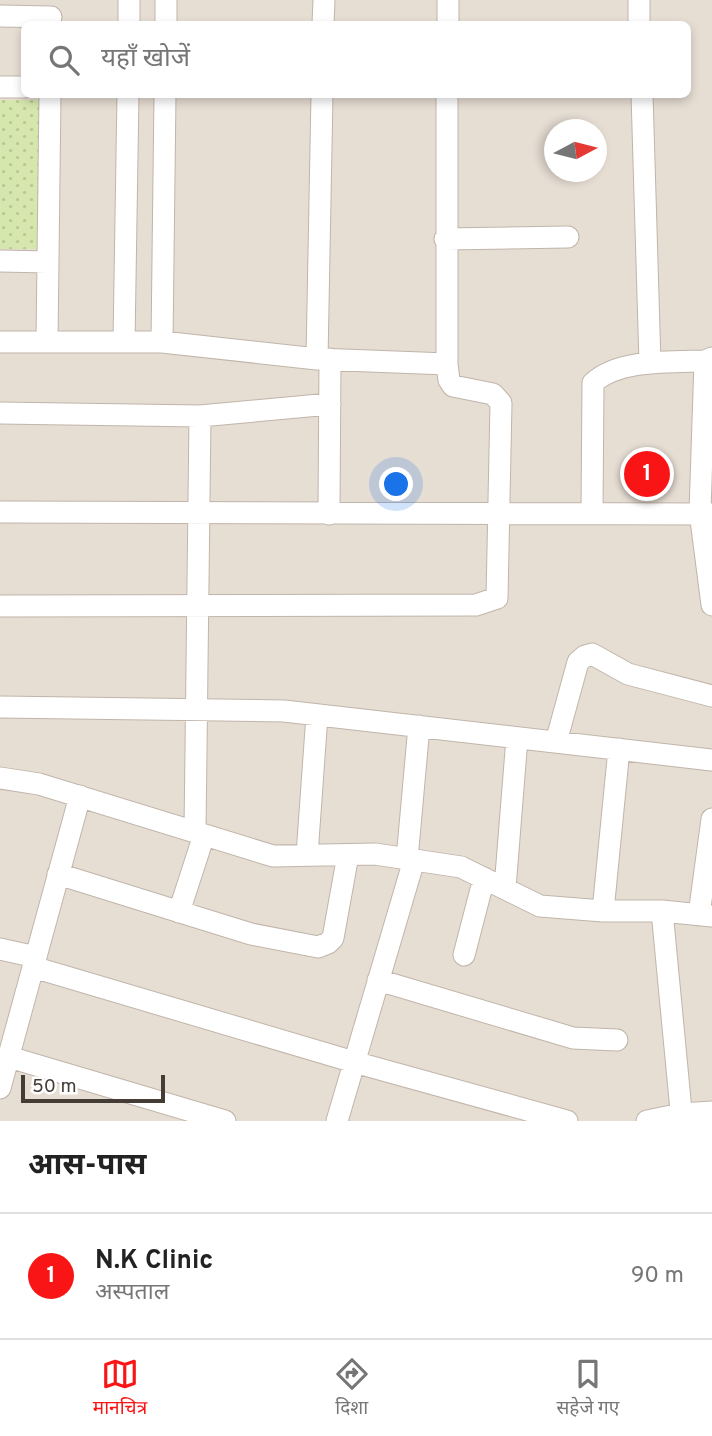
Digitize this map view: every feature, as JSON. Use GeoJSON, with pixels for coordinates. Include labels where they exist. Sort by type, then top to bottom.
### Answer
{"type":"FeatureCollection","features":[{"type":"Feature","properties":{"kind":"street"},"geometry":{"type":"LineString","coordinates":[[128,21],[129,0]]}},
{"type":"Feature","properties":{"kind":"street"},"geometry":{"type":"LineString","coordinates":[[166,0],[166,21]]}},
{"type":"Feature","properties":{"kind":"street"},"geometry":{"type":"LineString","coordinates":[[323,21],[324,0]]}},
{"type":"Feature","properties":{"kind":"street"},"geometry":{"type":"LineString","coordinates":[[448,0],[448,21]]}},
{"type":"Feature","properties":{"kind":"street"},"geometry":{"type":"LineString","coordinates":[[639,0],[639,21]]}},
{"type":"Feature","properties":{"kind":"street"},"geometry":{"type":"LineString","coordinates":[[0,16],[51,14]]}},
{"type":"Feature","properties":{"kind":"street"},"geometry":{"type":"LineString","coordinates":[[0,87],[21,87]]}},
{"type":"Feature","properties":{"kind":"street"},"geometry":{"type":"LineString","coordinates":[[47,342],[50,98]]}},
{"type":"Feature","properties":{"kind":"street"},"geometry":{"type":"LineString","coordinates":[[124,342],[128,98]]}},
{"type":"Feature","properties":{"kind":"street"},"geometry":{"type":"LineString","coordinates":[[162,342],[165,98]]}},
{"type":"Feature","properties":{"kind":"street"},"geometry":{"type":"LineString","coordinates":[[322,98],[323,359],[330,404],[329,514]]}},
{"type":"Feature","properties":{"kind":"street"},"geometry":{"type":"LineString","coordinates":[[0,606],[476,605],[498,598],[501,403],[493,394],[453,386],[449,380],[447,364],[447,98]]}},
{"type":"Feature","properties":{"kind":"street"},"geometry":{"type":"LineString","coordinates":[[642,98],[650,363]]}},
{"type":"Feature","properties":{"kind":"street"},"geometry":{"type":"LineString","coordinates":[[445,239],[568,237]]}},
{"type":"Feature","properties":{"kind":"street"},"geometry":{"type":"LineString","coordinates":[[0,261],[48,262]]}},
{"type":"Feature","properties":{"kind":"street"},"geometry":{"type":"LineString","coordinates":[[0,342],[162,342],[323,359],[447,364]]}},
{"type":"Feature","properties":{"kind":"street"},"geometry":{"type":"LineString","coordinates":[[592,513],[593,383],[601,375],[650,363],[709,360],[706,513],[712,605]]}},
{"type":"Feature","properties":{"kind":"street"},"geometry":{"type":"LineString","coordinates":[[0,413],[200,416],[330,404]]}},
{"type":"Feature","properties":{"kind":"street"},"geometry":{"type":"LineString","coordinates":[[179,912],[199,834],[197,710],[200,416]]}},
{"type":"Feature","properties":{"kind":"street"},"geometry":{"type":"LineString","coordinates":[[0,512],[706,513]]}},
{"type":"Feature","properties":{"kind":"street"},"geometry":{"type":"LineString","coordinates":[[556,742],[578,662],[585,656],[592,654],[628,674],[712,696]]}},
{"type":"Feature","properties":{"kind":"street"},"geometry":{"type":"LineString","coordinates":[[0,707],[284,711],[712,760]]}},
{"type":"Feature","properties":{"kind":"street"},"geometry":{"type":"LineString","coordinates":[[307,855],[317,715]]}},
{"type":"Feature","properties":{"kind":"street"},"geometry":{"type":"LineString","coordinates":[[337,1121],[379,980],[410,859],[419,726]]}},
{"type":"Feature","properties":{"kind":"street"},"geometry":{"type":"LineString","coordinates":[[505,888],[517,738]]}},
{"type":"Feature","properties":{"kind":"street"},"geometry":{"type":"LineString","coordinates":[[603,911],[619,749]]}},
{"type":"Feature","properties":{"kind":"street"},"geometry":{"type":"LineString","coordinates":[[0,778],[39,784],[273,856],[375,854],[461,867],[540,906],[603,911],[662,911],[706,915],[712,819]]}},
{"type":"Feature","properties":{"kind":"street"},"geometry":{"type":"LineString","coordinates":[[0,1088],[80,796]]}},
{"type":"Feature","properties":{"kind":"street"},"geometry":{"type":"LineString","coordinates":[[58,874],[251,934],[318,947],[333,938],[348,855]]}},
{"type":"Feature","properties":{"kind":"street"},"geometry":{"type":"LineString","coordinates":[[464,955],[484,878]]}},
{"type":"Feature","properties":{"kind":"street"},"geometry":{"type":"LineString","coordinates":[[662,911],[681,1118]]}},
{"type":"Feature","properties":{"kind":"street"},"geometry":{"type":"LineString","coordinates":[[0,950],[354,1062],[567,1121]]}},
{"type":"Feature","properties":{"kind":"street"},"geometry":{"type":"LineString","coordinates":[[379,980],[573,1038],[617,1040]]}},
{"type":"Feature","properties":{"kind":"street"},"geometry":{"type":"LineString","coordinates":[[9,1057],[225,1121]]}},
{"type":"Feature","properties":{"kind":"street"},"geometry":{"type":"LineString","coordinates":[[647,1121],[712,1112]]}},
{"type":"Feature","properties":{"kind":"shaded area"},"geometry":{"type":"Polygon","coordinates":[[[0,0],[712,0],[712,1121],[0,1121],[0,0]]]}},
{"type":"Feature","properties":{"kind":"green space"},"geometry":{"type":"Polygon","coordinates":[[[0,100],[41,100],[39,249],[0,249],[0,100]]]}},
{"type":"Feature","properties":{"kind":"building"},"geometry":{"type":"Polygon","coordinates":[[[634,460],[659,460],[659,491],[635,492],[634,460]]]}},
{"type":"Feature","properties":{"kind":"place","name":"N.K Clinic"},"geometry":{"type":"Point","coordinates":[647,474]}}]}
